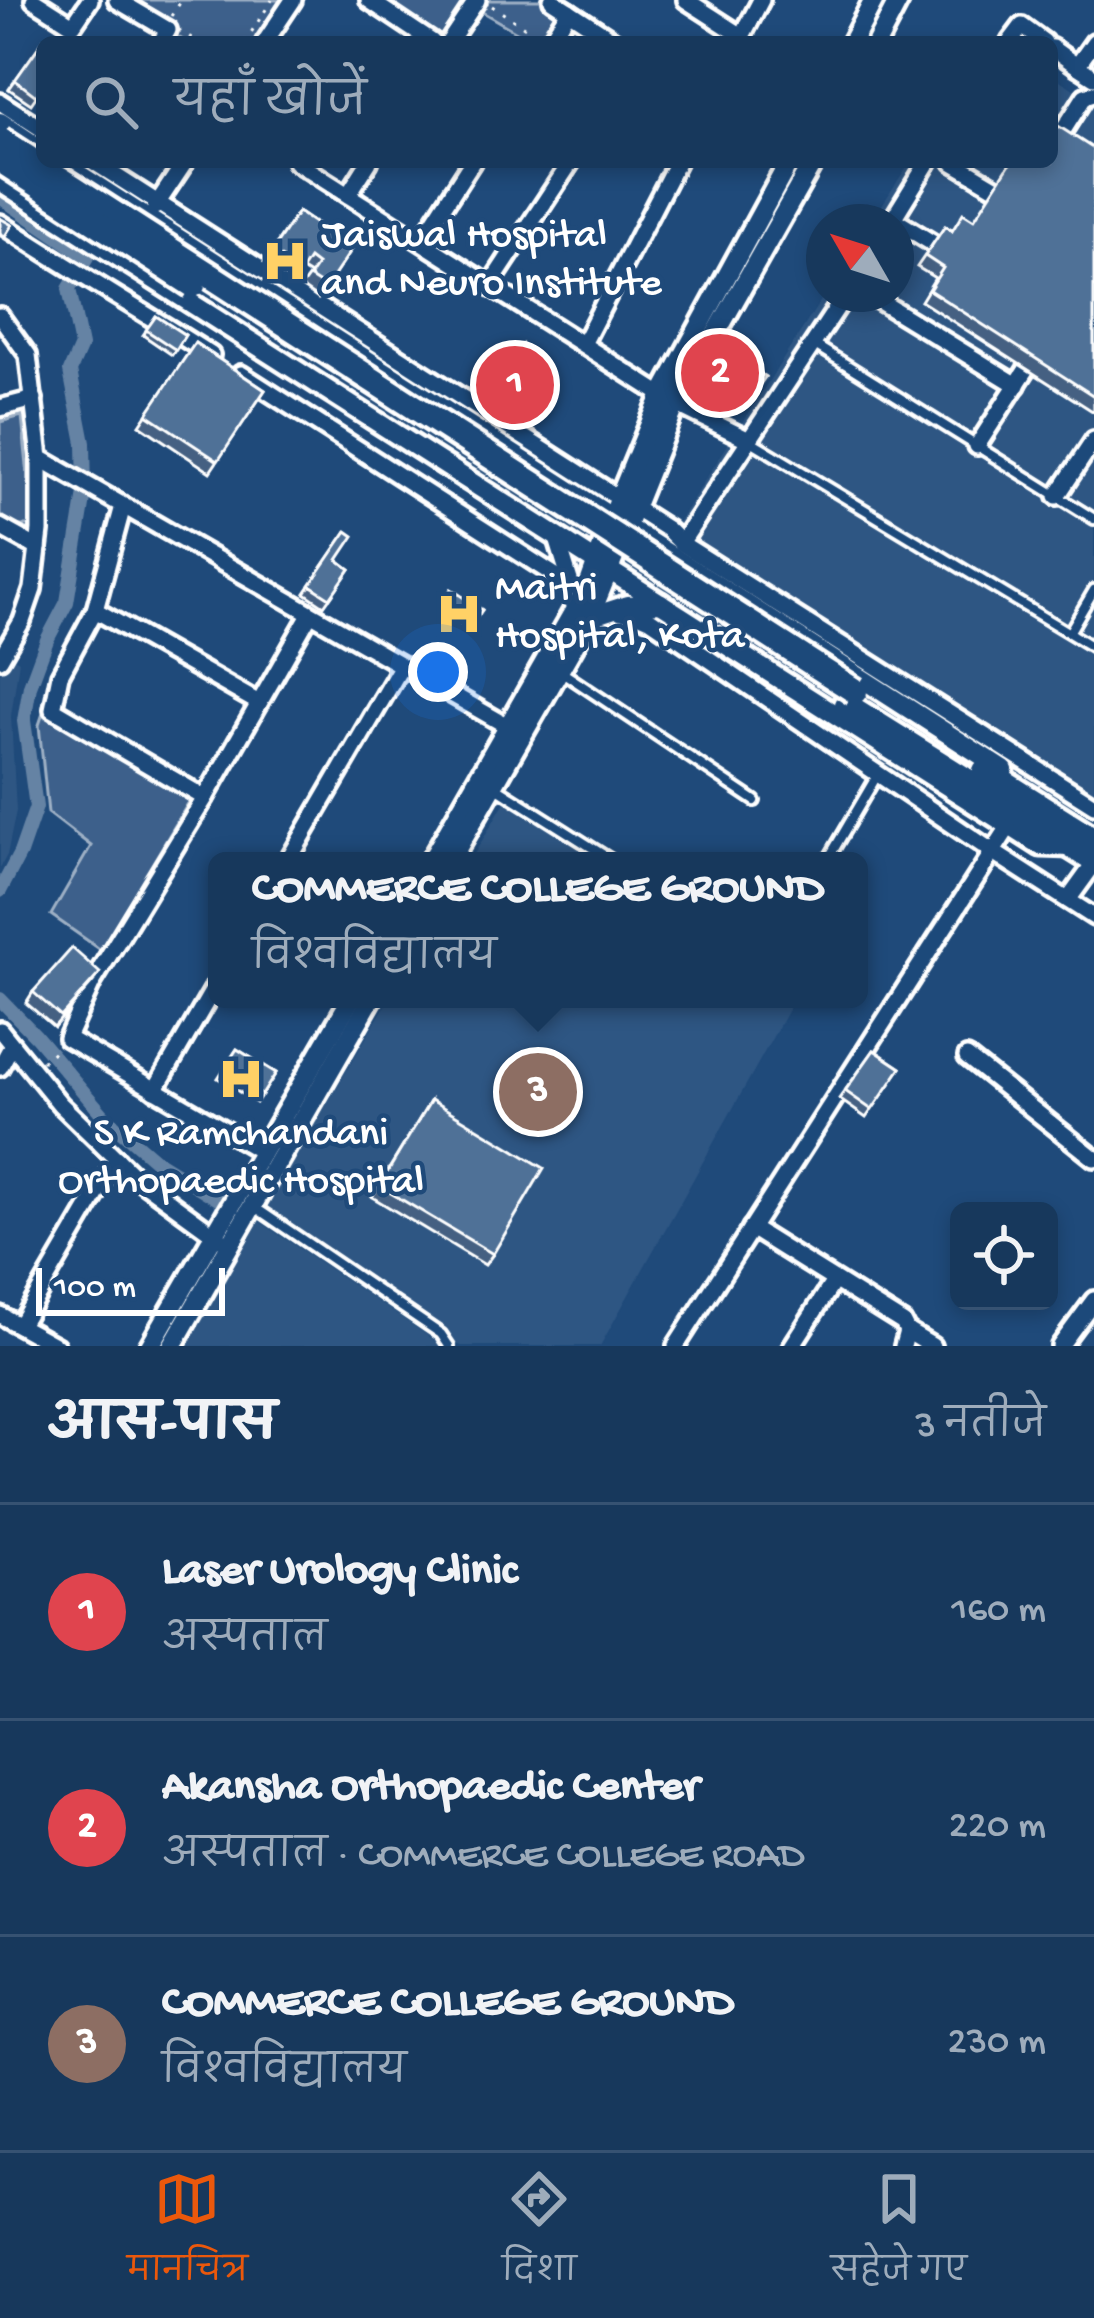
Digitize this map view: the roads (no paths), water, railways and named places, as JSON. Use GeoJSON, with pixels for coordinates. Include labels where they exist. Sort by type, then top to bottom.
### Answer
{"type":"FeatureCollection","features":[{"type":"Feature","properties":{"kind":"main road"},"geometry":{"type":"LineString","coordinates":[[0,140],[36,164]]}},
{"type":"Feature","properties":{"kind":"main road"},"geometry":{"type":"LineString","coordinates":[[0,160],[1084,844]]}},
{"type":"Feature","properties":{"kind":"main road"},"geometry":{"type":"LineString","coordinates":[[43,168],[851,698]]}},
{"type":"Feature","properties":{"kind":"street"},"geometry":{"type":"LineString","coordinates":[[34,0],[74,26],[90,0]]}},
{"type":"Feature","properties":{"kind":"street"},"geometry":{"type":"LineString","coordinates":[[117,0],[168,30],[164,36]]}},
{"type":"Feature","properties":{"kind":"street"},"geometry":{"type":"LineString","coordinates":[[272,36],[293,0]]}},
{"type":"Feature","properties":{"kind":"street"},"geometry":{"type":"LineString","coordinates":[[369,0],[423,36]]}},
{"type":"Feature","properties":{"kind":"street"},"geometry":{"type":"LineString","coordinates":[[453,36],[480,0]]}},
{"type":"Feature","properties":{"kind":"street"},"geometry":{"type":"LineString","coordinates":[[552,0],[607,36]]}},
{"type":"Feature","properties":{"kind":"street"},"geometry":{"type":"LineString","coordinates":[[686,0],[736,36]]}},
{"type":"Feature","properties":{"kind":"street"},"geometry":{"type":"LineString","coordinates":[[742,36],[760,0]]}},
{"type":"Feature","properties":{"kind":"street"},"geometry":{"type":"LineString","coordinates":[[856,34],[874,0]]}},
{"type":"Feature","properties":{"kind":"street"},"geometry":{"type":"LineString","coordinates":[[882,36],[899,0]]}},
{"type":"Feature","properties":{"kind":"street"},"geometry":{"type":"LineString","coordinates":[[548,36],[569,11]]}},
{"type":"Feature","properties":{"kind":"street"},"geometry":{"type":"LineString","coordinates":[[1077,66],[1094,42]]}},
{"type":"Feature","properties":{"kind":"street"},"geometry":{"type":"LineString","coordinates":[[1058,52],[1094,77]]}},
{"type":"Feature","properties":{"kind":"street"},"geometry":{"type":"LineString","coordinates":[[1058,139],[1085,96],[1094,93]]}},
{"type":"Feature","properties":{"kind":"street"},"geometry":{"type":"LineString","coordinates":[[0,102],[36,125]]}},
{"type":"Feature","properties":{"kind":"street"},"geometry":{"type":"LineString","coordinates":[[0,122],[36,146]]}},
{"type":"Feature","properties":{"kind":"street"},"geometry":{"type":"LineString","coordinates":[[71,168],[152,211],[577,485],[619,524],[1061,807],[1084,844],[1068,900]]}},
{"type":"Feature","properties":{"kind":"street"},"geometry":{"type":"LineString","coordinates":[[101,168],[152,211]]}},
{"type":"Feature","properties":{"kind":"street"},"geometry":{"type":"LineString","coordinates":[[152,211],[181,168]]}},
{"type":"Feature","properties":{"kind":"street"},"geometry":{"type":"LineString","coordinates":[[305,168],[669,399],[749,440]]}},
{"type":"Feature","properties":{"kind":"street"},"geometry":{"type":"LineString","coordinates":[[348,195],[366,168]]}},
{"type":"Feature","properties":{"kind":"street"},"geometry":{"type":"LineString","coordinates":[[421,241],[468,168]]}},
{"type":"Feature","properties":{"kind":"street"},"geometry":{"type":"LineString","coordinates":[[490,286],[567,168]]}},
{"type":"Feature","properties":{"kind":"street"},"geometry":{"type":"LineString","coordinates":[[583,344],[674,168]]}},
{"type":"Feature","properties":{"kind":"street"},"geometry":{"type":"LineString","coordinates":[[455,852],[494,784],[516,730],[559,670],[595,603],[603,565],[669,399],[786,168]]}},
{"type":"Feature","properties":{"kind":"street"},"geometry":{"type":"LineString","coordinates":[[669,399],[809,168]]}},
{"type":"Feature","properties":{"kind":"street"},"geometry":{"type":"LineString","coordinates":[[901,204],[921,168]]}},
{"type":"Feature","properties":{"kind":"street"},"geometry":{"type":"LineString","coordinates":[[963,168],[1019,201],[1031,182]]}},
{"type":"Feature","properties":{"kind":"street"},"geometry":{"type":"LineString","coordinates":[[0,181],[603,565],[652,603],[1002,838],[1068,900],[1094,916]]}},
{"type":"Feature","properties":{"kind":"street"},"geometry":{"type":"LineString","coordinates":[[0,223],[595,603],[650,619],[878,774],[1002,838],[1041,846],[1084,844]]}},
{"type":"Feature","properties":{"kind":"street"},"geometry":{"type":"LineString","coordinates":[[914,233],[967,264]]}},
{"type":"Feature","properties":{"kind":"street"},"geometry":{"type":"LineString","coordinates":[[681,543],[834,312]]}},
{"type":"Feature","properties":{"kind":"street"},"geometry":{"type":"LineString","coordinates":[[897,312],[1017,385]]}},
{"type":"Feature","properties":{"kind":"street"},"geometry":{"type":"LineString","coordinates":[[0,316],[28,355],[40,458],[33,589],[7,630],[0,659]]}},
{"type":"Feature","properties":{"kind":"street"},"geometry":{"type":"LineString","coordinates":[[977,446],[1048,336]]}},
{"type":"Feature","properties":{"kind":"street"},"geometry":{"type":"LineString","coordinates":[[0,408],[34,399]]}},
{"type":"Feature","properties":{"kind":"street"},"geometry":{"type":"LineString","coordinates":[[1057,496],[1094,440]]}},
{"type":"Feature","properties":{"kind":"street"},"geometry":{"type":"LineString","coordinates":[[40,458],[516,730]]}},
{"type":"Feature","properties":{"kind":"street"},"geometry":{"type":"LineString","coordinates":[[577,485],[627,505],[1094,804]]}},
{"type":"Feature","properties":{"kind":"street"},"geometry":{"type":"LineString","coordinates":[[123,506],[95,610],[60,675],[52,709],[205,798]]}},
{"type":"Feature","properties":{"kind":"street"},"geometry":{"type":"LineString","coordinates":[[0,527],[38,548]]}},
{"type":"Feature","properties":{"kind":"street"},"geometry":{"type":"LineString","coordinates":[[556,536],[595,603]]}},
{"type":"Feature","properties":{"kind":"street"},"geometry":{"type":"LineString","coordinates":[[595,603],[652,603]]}},
{"type":"Feature","properties":{"kind":"street"},"geometry":{"type":"LineString","coordinates":[[437,852],[595,603]]}},
{"type":"Feature","properties":{"kind":"street"},"geometry":{"type":"LineString","coordinates":[[95,610],[259,703]]}},
{"type":"Feature","properties":{"kind":"street"},"geometry":{"type":"LineString","coordinates":[[262,1152],[67,1038],[92,983],[310,614]]}},
{"type":"Feature","properties":{"kind":"street"},"geometry":{"type":"LineString","coordinates":[[293,852],[401,667]]}},
{"type":"Feature","properties":{"kind":"street"},"geometry":{"type":"LineString","coordinates":[[676,1346],[1002,838]]}},
{"type":"Feature","properties":{"kind":"street"},"geometry":{"type":"LineString","coordinates":[[155,1090],[208,999]]}},
{"type":"Feature","properties":{"kind":"street"},"geometry":{"type":"LineString","coordinates":[[172,1346],[262,1152],[346,1008]]}},
{"type":"Feature","properties":{"kind":"street"},"geometry":{"type":"LineString","coordinates":[[150,1346],[222,1240],[253,1207],[366,1008]]}},
{"type":"Feature","properties":{"kind":"street"},"geometry":{"type":"LineString","coordinates":[[0,1030],[60,1104],[133,1175],[222,1240]]}},
{"type":"Feature","properties":{"kind":"street"},"geometry":{"type":"LineString","coordinates":[[0,1066],[12,1045]]}},
{"type":"Feature","properties":{"kind":"street"},"geometry":{"type":"LineString","coordinates":[[968,1057],[1094,1158]]}},
{"type":"Feature","properties":{"kind":"street"},"geometry":{"type":"LineString","coordinates":[[20,1324],[117,1159]]}},
{"type":"Feature","properties":{"kind":"street"},"geometry":{"type":"LineString","coordinates":[[751,1228],[903,1323],[905,1339],[932,1346]]}},
{"type":"Feature","properties":{"kind":"street"},"geometry":{"type":"LineString","coordinates":[[792,1346],[834,1281]]}},
{"type":"Feature","properties":{"kind":"street"},"geometry":{"type":"LineString","coordinates":[[1060,1346],[1094,1300]]}},
{"type":"Feature","properties":{"kind":"street"},"geometry":{"type":"LineString","coordinates":[[0,1315],[56,1346]]}},
{"type":"Feature","properties":{"kind":"lane"},"geometry":{"type":"LineString","coordinates":[[814,344],[1094,519]]}},
{"type":"Feature","properties":{"kind":"lane"},"geometry":{"type":"LineString","coordinates":[[749,440],[1094,648]]}},
{"type":"Feature","properties":{"kind":"lane"},"geometry":{"type":"LineString","coordinates":[[1070,632],[1094,590]]}},
{"type":"Feature","properties":{"kind":"lane"},"geometry":{"type":"LineString","coordinates":[[559,670],[755,801]]}},
{"type":"Feature","properties":{"kind":"lane"},"geometry":{"type":"LineString","coordinates":[[832,852],[878,774]]}},
{"type":"Feature","properties":{"kind":"lane"},"geometry":{"type":"LineString","coordinates":[[494,784],[599,852]]}},
{"type":"Feature","properties":{"kind":"lane"},"geometry":{"type":"LineString","coordinates":[[1084,844],[1094,804]]}},
{"type":"Feature","properties":{"kind":"lane"},"geometry":{"type":"LineString","coordinates":[[253,1207],[441,1334],[449,1346]]}},
{"type":"Feature","properties":{"kind":"waterway"},"geometry":{"type":"LineString","coordinates":[[0,197],[88,257],[69,289],[81,346],[70,371],[84,443],[85,493],[67,602],[30,686],[24,721],[36,807],[0,891]]}},
{"type":"Feature","properties":{"kind":"waterway"},"geometry":{"type":"LineString","coordinates":[[0,999],[104,1116],[155,1160],[231,1207]]}},
{"type":"Feature","properties":{"kind":"place","name":"Jaiswal Hospital and Neuro Institute"},"geometry":{"type":"Point","coordinates":[285,261]}},
{"type":"Feature","properties":{"kind":"place","name":"Akansha Orthopaedic Center"},"geometry":{"type":"Point","coordinates":[720,373]}},
{"type":"Feature","properties":{"kind":"place","name":"Laser Urology Clinic"},"geometry":{"type":"Point","coordinates":[515,385]}},
{"type":"Feature","properties":{"kind":"place","name":"Maitri Hospital, Kota"},"geometry":{"type":"Point","coordinates":[459,614]}},
{"type":"Feature","properties":{"kind":"place","name":"S K Ramchandani Orthopaedic Hospital"},"geometry":{"type":"Point","coordinates":[241,1079]}},
{"type":"Feature","properties":{"kind":"place","name":"COMMERCE COLLEGE GROUND"},"geometry":{"type":"Point","coordinates":[538,1092]}}]}
